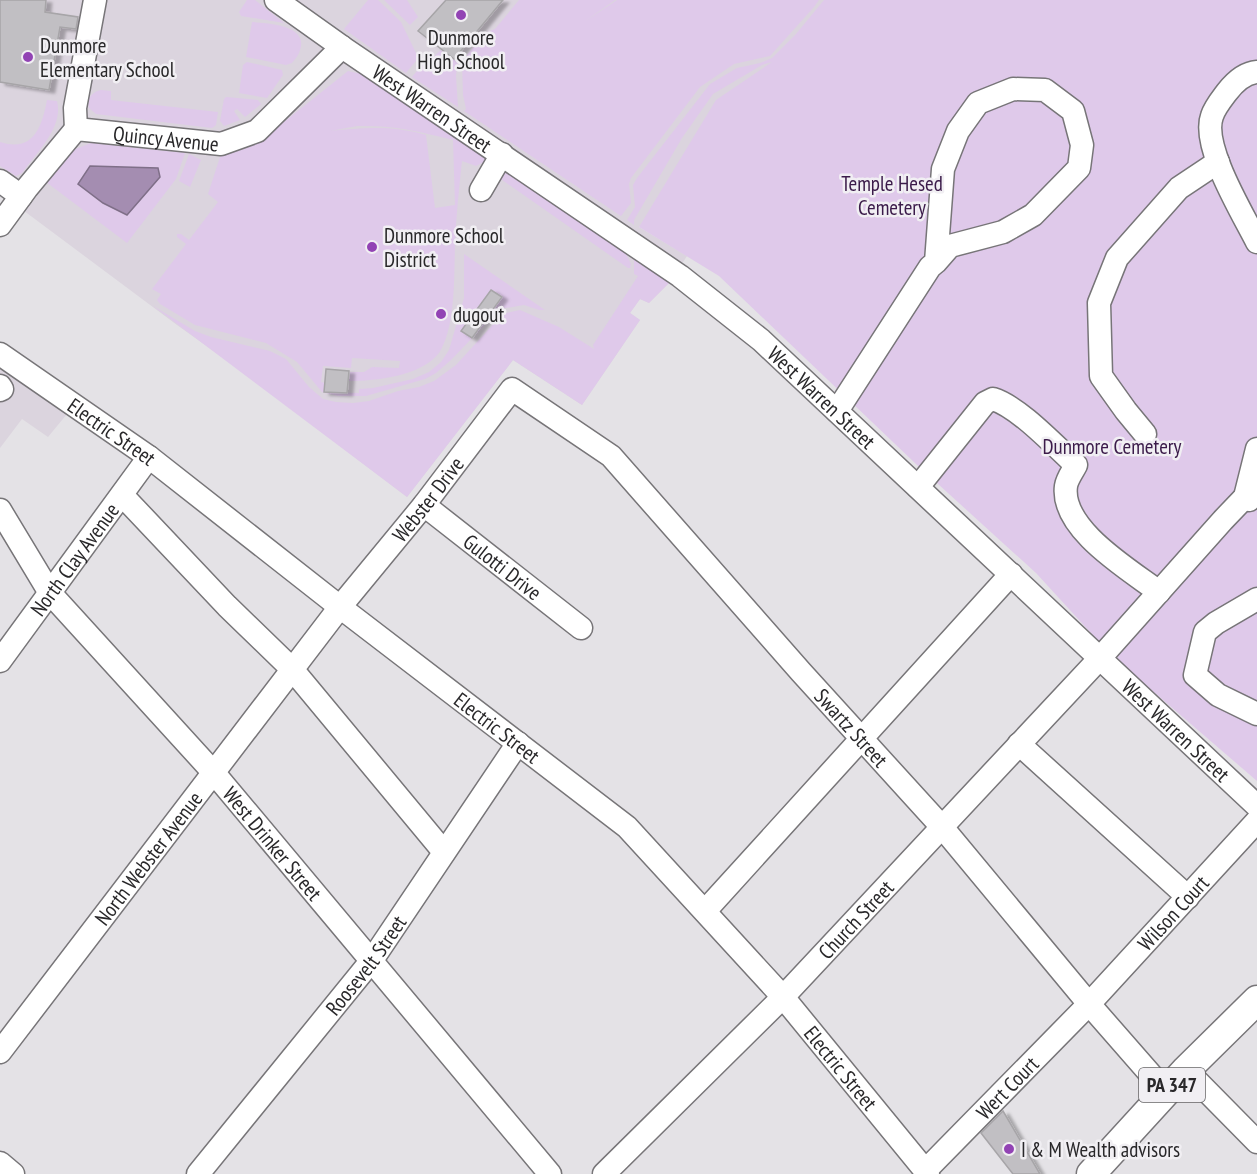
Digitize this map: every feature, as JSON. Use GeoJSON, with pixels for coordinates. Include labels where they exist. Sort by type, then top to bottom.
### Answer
{"type":"FeatureCollection","features":[{"type":"Feature","properties":{"kind":"main road","name":"PA 347"},"geometry":{"type":"LineString","coordinates":[[1091,1174],[1186,1070],[1257,1000]]}},
{"type":"Feature","properties":{"kind":"street"},"geometry":{"type":"LineString","coordinates":[[0,225],[76,129],[75,108],[95,0]]}},
{"type":"Feature","properties":{"kind":"street","name":"West Warren Street"},"geometry":{"type":"LineString","coordinates":[[276,0],[680,276],[761,340],[1257,806]]}},
{"type":"Feature","properties":{"kind":"street","name":"Quincy Avenue"},"geometry":{"type":"LineString","coordinates":[[76,129],[220,144],[257,130],[342,47]]}},
{"type":"Feature","properties":{"kind":"street"},"geometry":{"type":"LineString","coordinates":[[1257,72],[1235,82],[1219,102],[1211,117],[1210,135],[1218,162],[1249,209],[1257,242]]}},
{"type":"Feature","properties":{"kind":"street"},"geometry":{"type":"LineString","coordinates":[[837,411],[930,267],[936,262],[950,246],[1003,232],[1033,215],[1079,168],[1082,145],[1073,111],[1045,90],[1013,89],[978,103],[958,131],[944,169],[936,262]]}},
{"type":"Feature","properties":{"kind":"street"},"geometry":{"type":"LineString","coordinates":[[481,190],[502,154]]}},
{"type":"Feature","properties":{"kind":"street"},"geometry":{"type":"LineString","coordinates":[[1145,434],[1101,376],[1099,303],[1118,258],[1179,188],[1218,162]]}},
{"type":"Feature","properties":{"kind":"street"},"geometry":{"type":"LineString","coordinates":[[0,181],[21,196]]}},
{"type":"Feature","properties":{"kind":"street","name":"Electric Street"},"geometry":{"type":"LineString","coordinates":[[3,360],[149,457],[627,827],[783,997],[927,1172]]}},
{"type":"Feature","properties":{"kind":"street","name":"Webster Drive"},"geometry":{"type":"LineString","coordinates":[[340,607],[424,505],[512,388]]}},
{"type":"Feature","properties":{"kind":"street","name":"Swartz Street"},"geometry":{"type":"LineString","coordinates":[[512,388],[611,456],[860,738],[942,827],[1089,1004],[1166,1092]]}},
{"type":"Feature","properties":{"kind":"street"},"geometry":{"type":"LineString","coordinates":[[918,487],[985,403],[993,399],[1000,401],[1030,423],[1076,465],[1066,486],[1068,503],[1072,515],[1092,541],[1159,592]]}},
{"type":"Feature","properties":{"kind":"street"},"geometry":{"type":"LineString","coordinates":[[1253,497],[1257,449]]}},
{"type":"Feature","properties":{"kind":"street","name":"North Clay Avenue"},"geometry":{"type":"LineString","coordinates":[[0,661],[149,457]]}},
{"type":"Feature","properties":{"kind":"street"},"geometry":{"type":"LineString","coordinates":[[122,495],[227,606],[292,669],[444,852]]}},
{"type":"Feature","properties":{"kind":"street","name":"Church Street"},"geometry":{"type":"LineString","coordinates":[[604,1174],[783,997],[1159,592],[1253,497]]}},
{"type":"Feature","properties":{"kind":"street","name":"Gulotti Drive"},"geometry":{"type":"LineString","coordinates":[[424,505],[581,628]]}},
{"type":"Feature","properties":{"kind":"street","name":"West Drinker Street"},"geometry":{"type":"LineString","coordinates":[[0,510],[51,594],[214,773],[550,1174]]}},
{"type":"Feature","properties":{"kind":"street"},"geometry":{"type":"LineString","coordinates":[[705,911],[1011,574]]}},
{"type":"Feature","properties":{"kind":"street"},"geometry":{"type":"LineString","coordinates":[[1257,599],[1205,632],[1195,675],[1218,695],[1257,714]]}},
{"type":"Feature","properties":{"kind":"street","name":"North Webster Avenue"},"geometry":{"type":"LineString","coordinates":[[0,1052],[340,607]]}},
{"type":"Feature","properties":{"kind":"street","name":"Roosevelt Street"},"geometry":{"type":"LineString","coordinates":[[198,1174],[372,960],[518,743]]}},
{"type":"Feature","properties":{"kind":"street"},"geometry":{"type":"LineString","coordinates":[[1019,744],[1188,897]]}},
{"type":"Feature","properties":{"kind":"street","name":"Wilson Court"},"geometry":{"type":"LineString","coordinates":[[1089,1004],[1257,821]]}},
{"type":"Feature","properties":{"kind":"street","name":"Wert Court"},"geometry":{"type":"LineString","coordinates":[[927,1172],[1089,1004]]}},
{"type":"Feature","properties":{"kind":"street"},"geometry":{"type":"LineString","coordinates":[[1186,1070],[1257,1142]]}},
{"type":"Feature","properties":{"kind":"street"},"geometry":{"type":"LineString","coordinates":[[0,1163],[13,1174]]}},
{"type":"Feature","properties":{"kind":"shaded area","name":"Dunmore School District"},"geometry":{"type":"Polygon","coordinates":[[[0,0],[833,0],[639,227],[687,256],[670,282],[649,303],[640,299],[630,313],[640,320],[582,405],[513,360],[407,497],[239,369],[0,193],[0,0]]]}},
{"type":"Feature","properties":{"kind":"shaded area"},"geometry":{"type":"Polygon","coordinates":[[[90,166],[158,168],[160,177],[127,215],[103,203],[78,184],[90,166]]]}},
{"type":"Feature","properties":{"kind":"shaded area"},"geometry":{"type":"Polygon","coordinates":[[[0,366],[67,414],[48,437],[22,419],[0,448],[0,366]]]}},
{"type":"Feature","properties":{"kind":"green space"},"geometry":{"type":"Polygon","coordinates":[[[247,0],[255,0],[284,23],[241,16],[239,12],[247,0]]]}},
{"type":"Feature","properties":{"kind":"green space"},"geometry":{"type":"Polygon","coordinates":[[[368,0],[378,0],[401,22],[416,53],[420,56],[406,73],[344,29],[368,0]]]}},
{"type":"Feature","properties":{"kind":"green space"},"geometry":{"type":"Polygon","coordinates":[[[384,0],[407,0],[418,17],[410,25],[384,0]]]}},
{"type":"Feature","properties":{"kind":"green space"},"geometry":{"type":"Polygon","coordinates":[[[519,0],[615,0],[584,22],[617,0],[819,0],[770,56],[734,64],[700,87],[631,178],[629,184],[631,203],[621,216],[464,111],[466,109],[463,95],[462,61],[485,33],[495,29],[519,0]]]}},
{"type":"Feature","properties":{"kind":"green space"},"geometry":{"type":"Polygon","coordinates":[[[824,0],[1257,0],[1257,781],[1112,656],[1036,573],[916,464],[719,276],[639,227],[716,100],[772,62],[762,65],[713,94],[682,138],[634,220],[634,225],[627,220],[635,207],[633,185],[637,178],[710,84],[737,68],[772,58],[796,34],[824,0]]]}},
{"type":"Feature","properties":{"kind":"green space"},"geometry":{"type":"Polygon","coordinates":[[[252,22],[285,27],[298,35],[301,42],[300,50],[292,63],[286,65],[246,57],[252,22]]]}},
{"type":"Feature","properties":{"kind":"green space"},"geometry":{"type":"Polygon","coordinates":[[[441,50],[454,60],[458,59],[456,76],[458,107],[412,77],[426,60],[428,62],[441,50]]]}},
{"type":"Feature","properties":{"kind":"green space"},"geometry":{"type":"Polygon","coordinates":[[[247,62],[282,70],[283,75],[267,98],[239,93],[243,65],[247,62]]]}},
{"type":"Feature","properties":{"kind":"green space"},"geometry":{"type":"Polygon","coordinates":[[[348,71],[361,74],[488,160],[476,166],[462,161],[451,315],[445,342],[439,353],[431,361],[410,372],[372,380],[349,381],[350,372],[364,372],[372,367],[399,368],[400,361],[352,358],[351,368],[323,366],[321,382],[325,383],[324,392],[359,393],[359,389],[413,379],[429,372],[441,362],[449,350],[464,298],[464,254],[545,310],[524,305],[500,309],[436,373],[425,379],[366,396],[338,396],[322,392],[297,362],[266,343],[195,325],[160,304],[157,300],[161,294],[152,289],[186,244],[177,237],[177,234],[189,240],[218,202],[208,194],[220,157],[260,141],[348,71]],[[357,126],[330,131],[367,128],[426,135],[435,208],[455,205],[453,140],[406,129],[357,126]]]}},
{"type":"Feature","properties":{"kind":"green space"},"geometry":{"type":"Polygon","coordinates":[[[101,90],[111,91],[111,100],[218,112],[216,125],[212,128],[96,114],[89,108],[88,102],[92,94],[101,90]]]}},
{"type":"Feature","properties":{"kind":"green space"},"geometry":{"type":"Polygon","coordinates":[[[226,97],[258,100],[261,104],[245,117],[237,109],[234,111],[240,120],[224,126],[220,121],[226,97]]]}},
{"type":"Feature","properties":{"kind":"green space"},"geometry":{"type":"Polygon","coordinates":[[[47,100],[57,101],[58,111],[53,130],[22,173],[16,176],[0,166],[0,142],[21,144],[34,135],[39,128],[47,100]]]}},
{"type":"Feature","properties":{"kind":"green space"},"geometry":{"type":"Polygon","coordinates":[[[91,143],[185,153],[176,179],[127,243],[46,182],[73,150],[91,143]]]}},
{"type":"Feature","properties":{"kind":"green space"},"geometry":{"type":"Polygon","coordinates":[[[189,154],[201,160],[190,187],[179,181],[189,154]]]}},
{"type":"Feature","properties":{"kind":"green space"},"geometry":{"type":"Polygon","coordinates":[[[501,169],[623,248],[631,264],[630,268],[498,177],[501,169]]]}},
{"type":"Feature","properties":{"kind":"green space"},"geometry":{"type":"Polygon","coordinates":[[[630,253],[670,282],[649,303],[640,299],[630,313],[640,320],[582,405],[513,360],[407,497],[153,306],[195,331],[270,351],[286,359],[309,387],[323,399],[353,403],[369,401],[434,381],[456,365],[506,313],[520,310],[559,327],[594,349],[593,345],[638,276],[634,274],[634,260],[630,253]]]}},
{"type":"Feature","properties":{"kind":"building","name":"Dunmore Elementary School"},"geometry":{"type":"Polygon","coordinates":[[[0,0],[46,0],[45,12],[78,17],[76,29],[60,27],[49,90],[0,82],[0,0]]]}},
{"type":"Feature","properties":{"kind":"building","name":"Dunmore High School"},"geometry":{"type":"Polygon","coordinates":[[[446,0],[503,0],[454,59],[418,31],[446,0]]]}},
{"type":"Feature","properties":{"kind":"building"},"geometry":{"type":"Polygon","coordinates":[[[491,290],[502,297],[472,338],[461,331],[491,290]]]}},
{"type":"Feature","properties":{"kind":"building"},"geometry":{"type":"Polygon","coordinates":[[[326,369],[349,371],[347,393],[324,392],[326,369]]]}},
{"type":"Feature","properties":{"kind":"building","name":"I & M Wealth advisors"},"geometry":{"type":"Polygon","coordinates":[[[1003,1111],[1040,1174],[1013,1174],[981,1133],[1003,1111]]]}},
{"type":"Feature","properties":{"kind":"place","name":"Dunmore High School"},"geometry":{"type":"Point","coordinates":[461,15]}},
{"type":"Feature","properties":{"kind":"place","name":"Dunmore Elementary School"},"geometry":{"type":"Point","coordinates":[28,57]}},
{"type":"Feature","properties":{"kind":"place","name":"Dunmore School District"},"geometry":{"type":"Point","coordinates":[372,247]}},
{"type":"Feature","properties":{"kind":"place","name":"dugout"},"geometry":{"type":"Point","coordinates":[441,314]}},
{"type":"Feature","properties":{"kind":"place","name":"I & M Wealth advisors"},"geometry":{"type":"Point","coordinates":[1009,1149]}},
{"type":"Feature","properties":{"kind":"park label","name":"Temple Hesed Cemetery"},"geometry":{"type":"Point","coordinates":[892,195]}},
{"type":"Feature","properties":{"kind":"park label","name":"Dunmore Cemetery"},"geometry":{"type":"Point","coordinates":[1112,446]}}]}
